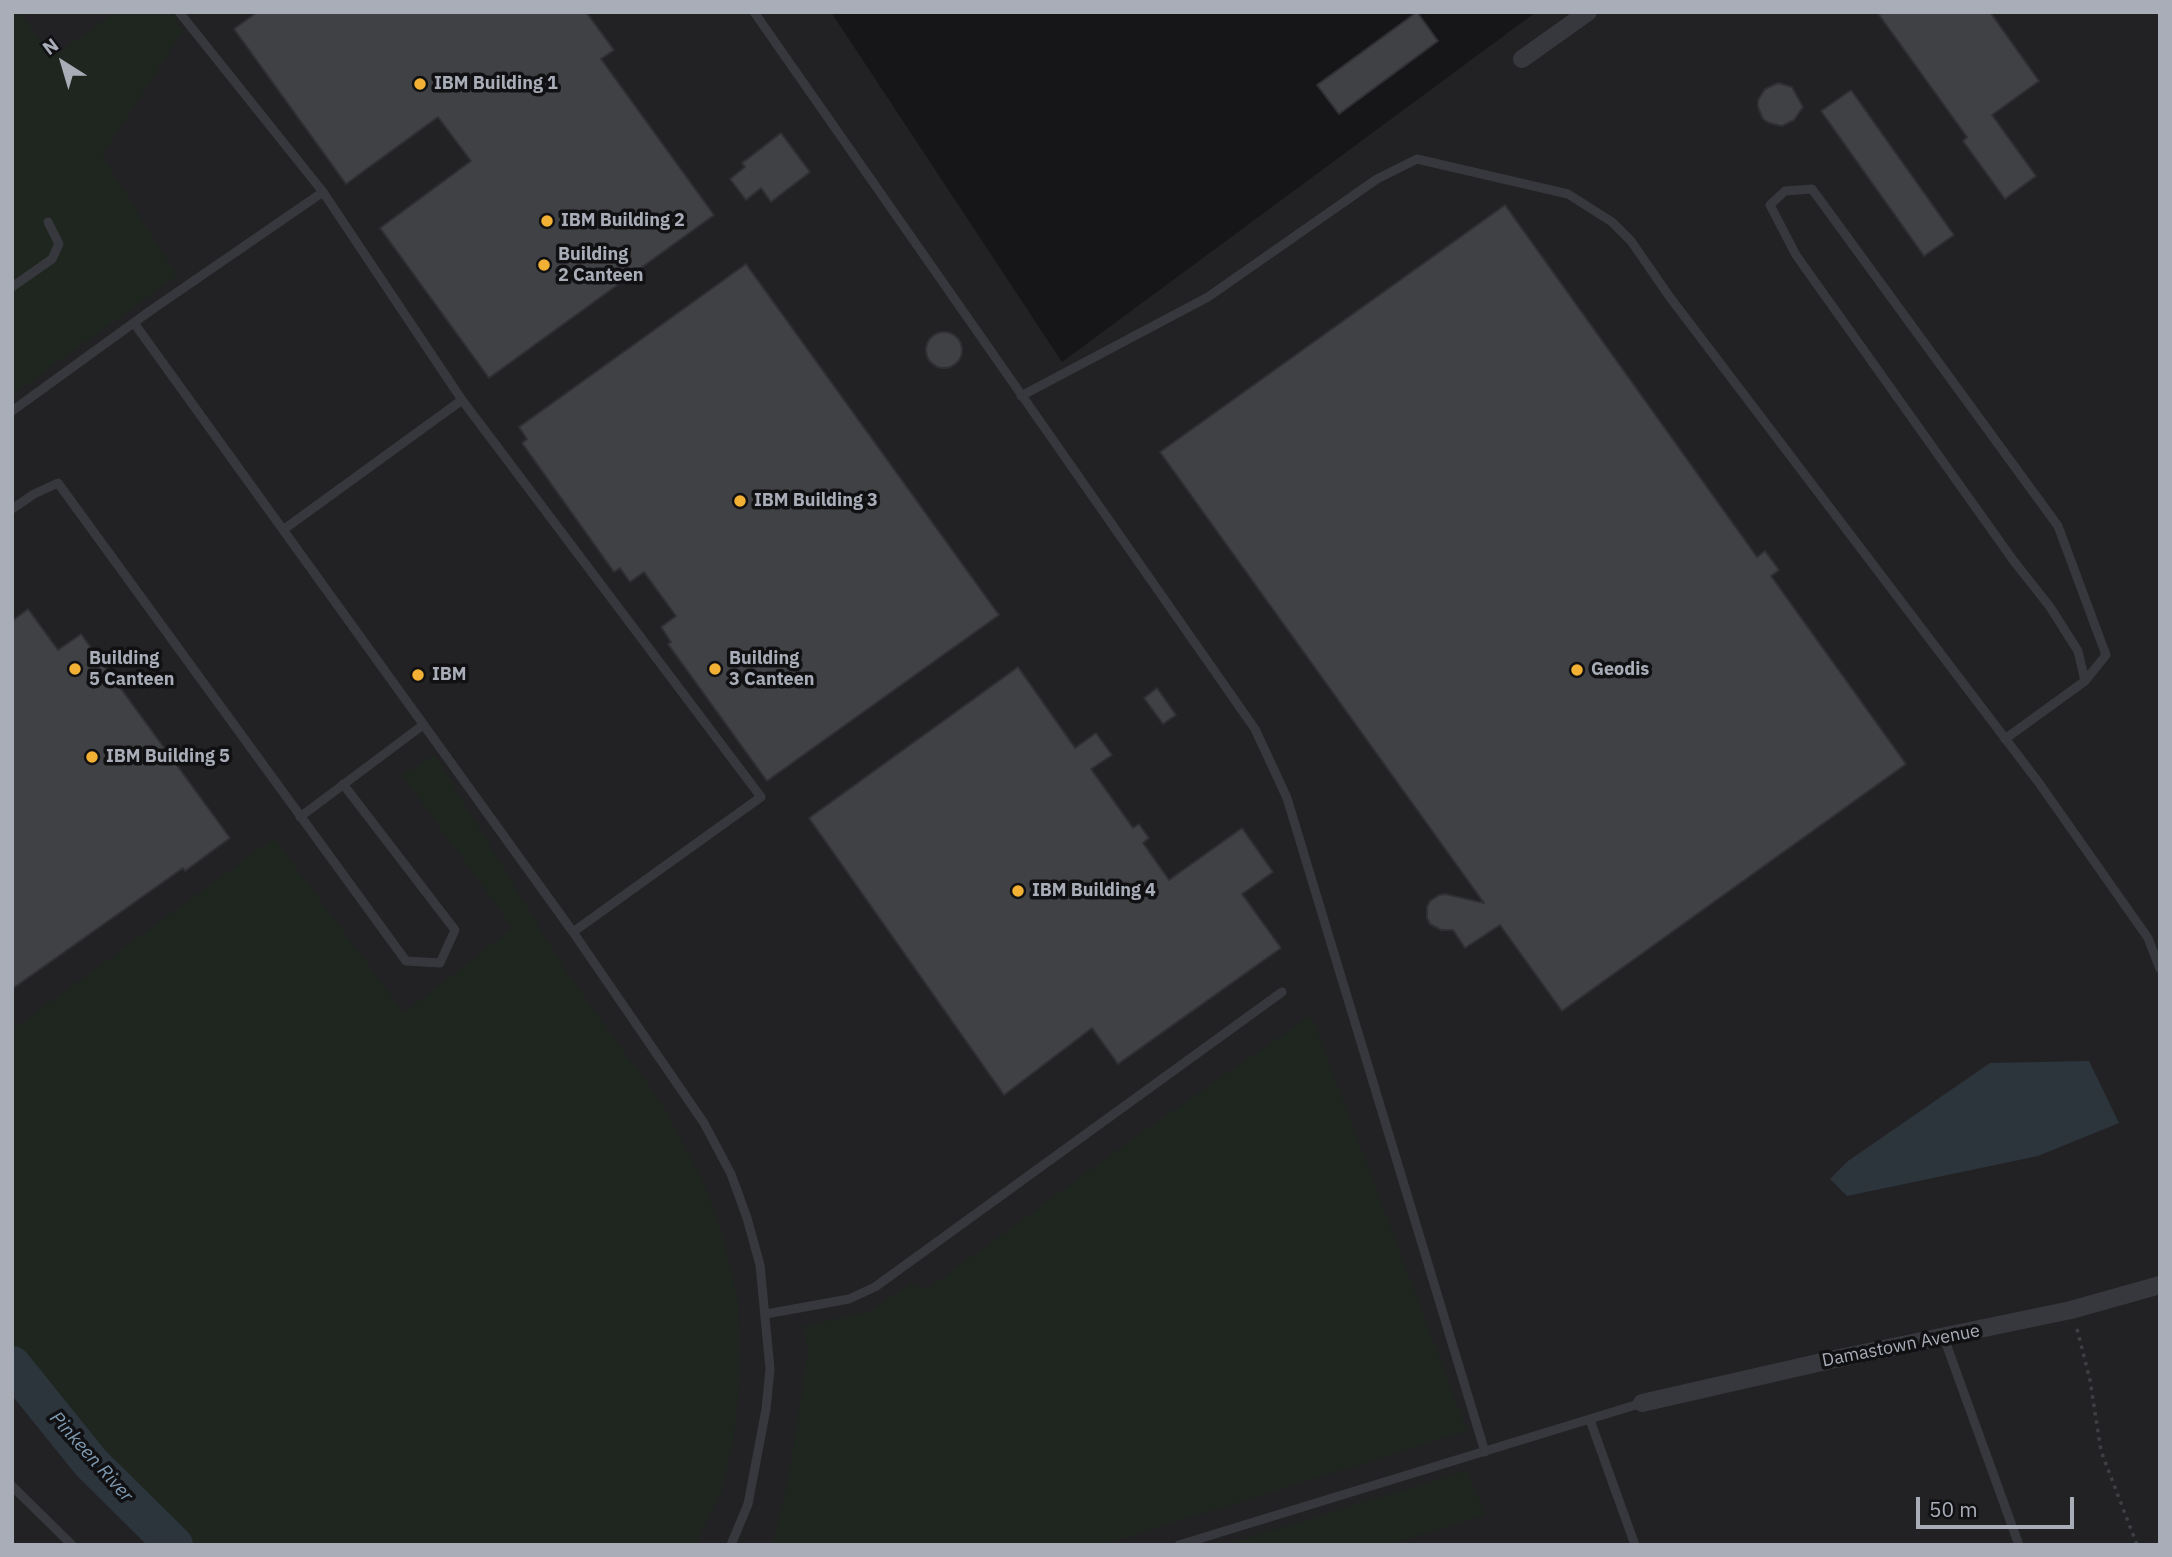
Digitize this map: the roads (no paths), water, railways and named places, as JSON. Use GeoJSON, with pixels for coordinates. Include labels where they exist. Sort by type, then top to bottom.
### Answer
{"type":"FeatureCollection","features":[{"type":"Feature","properties":{"kind":"street"},"geometry":{"type":"LineString","coordinates":[[1522,59],[1588,12]]}},
{"type":"Feature","properties":{"kind":"street","name":"Damastown Avenue"},"geometry":{"type":"LineString","coordinates":[[1642,1403],[1729,1381],[2071,1310],[2160,1285]]}},
{"type":"Feature","properties":{"kind":"lane"},"geometry":{"type":"LineString","coordinates":[[179,12],[323,192],[462,400],[761,797],[573,932]]}},
{"type":"Feature","properties":{"kind":"lane"},"geometry":{"type":"LineString","coordinates":[[754,12],[1255,729],[1287,798],[1485,1452]]}},
{"type":"Feature","properties":{"kind":"lane"},"geometry":{"type":"LineString","coordinates":[[1021,396],[1208,297],[1377,179],[1417,159],[1568,194],[1612,222],[1631,241],[1669,296],[2005,739],[2148,938],[2160,969]]}},
{"type":"Feature","properties":{"kind":"lane"},"geometry":{"type":"LineString","coordinates":[[2005,739],[2085,681],[2106,655],[2058,526],[1812,189],[1785,191],[1770,205],[1796,255],[2013,560],[2050,607],[2078,651],[2085,681]]}},
{"type":"Feature","properties":{"kind":"lane"},"geometry":{"type":"LineString","coordinates":[[12,411],[323,192]]}},
{"type":"Feature","properties":{"kind":"lane"},"geometry":{"type":"LineString","coordinates":[[12,286],[52,259],[59,244],[48,222]]}},
{"type":"Feature","properties":{"kind":"lane"},"geometry":{"type":"LineString","coordinates":[[134,323],[573,932],[704,1123],[731,1174],[760,1265],[770,1369],[766,1409],[748,1504],[730,1545]]}},
{"type":"Feature","properties":{"kind":"lane"},"geometry":{"type":"LineString","coordinates":[[283,530],[462,400]]}},
{"type":"Feature","properties":{"kind":"lane"},"geometry":{"type":"LineString","coordinates":[[12,509],[58,483],[406,961],[440,963],[455,930],[343,784]]}},
{"type":"Feature","properties":{"kind":"lane"},"geometry":{"type":"LineString","coordinates":[[300,817],[423,725]]}},
{"type":"Feature","properties":{"kind":"lane"},"geometry":{"type":"LineString","coordinates":[[766,1314],[849,1299],[875,1287],[1282,992]]}},
{"type":"Feature","properties":{"kind":"lane"},"geometry":{"type":"LineString","coordinates":[[1944,1338],[2019,1545]]}},
{"type":"Feature","properties":{"kind":"lane"},"geometry":{"type":"LineString","coordinates":[[1179,1545],[1642,1403]]}},
{"type":"Feature","properties":{"kind":"lane"},"geometry":{"type":"LineString","coordinates":[[1590,1420],[1635,1545]]}},
{"type":"Feature","properties":{"kind":"lane"},"geometry":{"type":"LineString","coordinates":[[12,1486],[72,1545]]}},
{"type":"Feature","properties":{"kind":"waterway","name":"Pinkeen River"},"geometry":{"type":"LineString","coordinates":[[12,1365],[91,1463],[174,1545]]}},
{"type":"Feature","properties":{"kind":"place","name":"IBM Building 1"},"geometry":{"type":"Point","coordinates":[420,84]}},
{"type":"Feature","properties":{"kind":"place","name":"IBM Building 2"},"geometry":{"type":"Point","coordinates":[547,221]}},
{"type":"Feature","properties":{"kind":"place","name":"Building 2 Canteen"},"geometry":{"type":"Point","coordinates":[544,265]}},
{"type":"Feature","properties":{"kind":"place","name":"IBM Building 3"},"geometry":{"type":"Point","coordinates":[740,501]}},
{"type":"Feature","properties":{"kind":"place","name":"Building 5 Canteen"},"geometry":{"type":"Point","coordinates":[75,669]}},
{"type":"Feature","properties":{"kind":"place","name":"Building 3 Canteen"},"geometry":{"type":"Point","coordinates":[715,669]}},
{"type":"Feature","properties":{"kind":"place","name":"Geodis"},"geometry":{"type":"Point","coordinates":[1577,670]}},
{"type":"Feature","properties":{"kind":"place","name":"IBM"},"geometry":{"type":"Point","coordinates":[418,675]}},
{"type":"Feature","properties":{"kind":"place","name":"IBM Building 5"},"geometry":{"type":"Point","coordinates":[92,757]}},
{"type":"Feature","properties":{"kind":"place","name":"IBM Building 4"},"geometry":{"type":"Point","coordinates":[1018,891]}}]}
